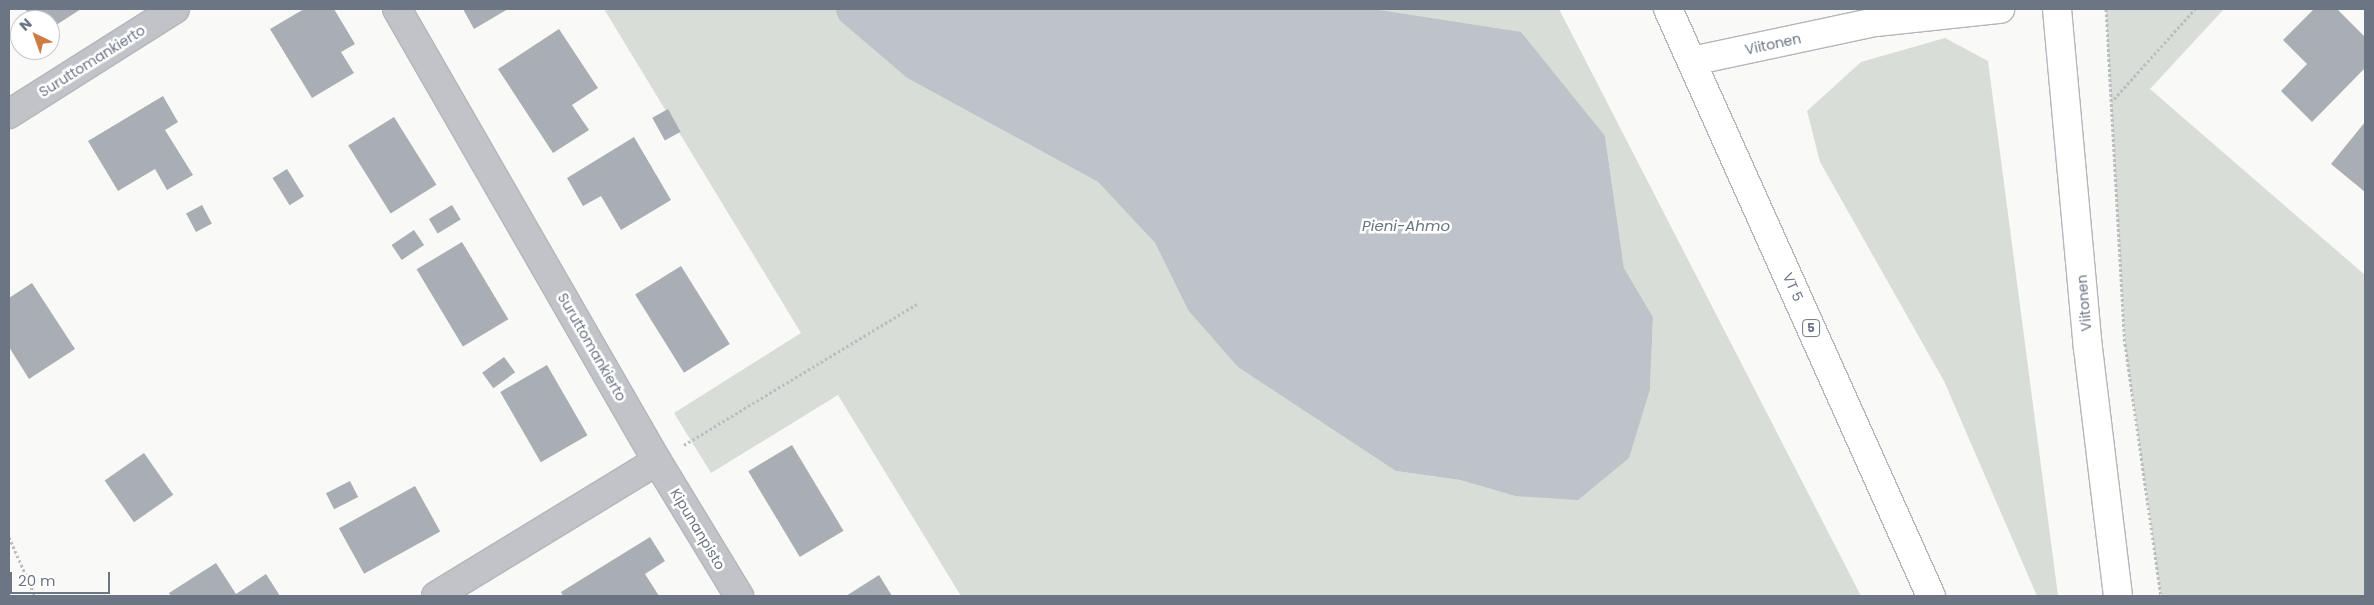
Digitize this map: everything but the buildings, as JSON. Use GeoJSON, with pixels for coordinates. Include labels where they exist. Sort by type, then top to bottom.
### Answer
{"type":"FeatureCollection","features":[{"type":"Feature","properties":{"kind":"main road","name":"5"},"geometry":{"type":"LineString","coordinates":[[1668,9],[1692,61]]}},
{"type":"Feature","properties":{"kind":"main road","name":"Viitonen"},"geometry":{"type":"LineString","coordinates":[[1692,61],[1876,22],[2000,9]]}},
{"type":"Feature","properties":{"kind":"main road","name":"Viitonen"},"geometry":{"type":"LineString","coordinates":[[2057,9],[2088,348],[2118,596]]}},
{"type":"Feature","properties":{"kind":"main road","name":"VT 5"},"geometry":{"type":"LineString","coordinates":[[1692,61],[1931,596]]}},
{"type":"Feature","properties":{"kind":"street","name":"Suruttomankierto"},"geometry":{"type":"LineString","coordinates":[[9,114],[176,9]]}},
{"type":"Feature","properties":{"kind":"street","name":"Suruttomankierto"},"geometry":{"type":"LineString","coordinates":[[397,9],[658,461]]}},
{"type":"Feature","properties":{"kind":"street"},"geometry":{"type":"LineString","coordinates":[[436,596],[658,461]]}},
{"type":"Feature","properties":{"kind":"street","name":"Kipunanpisto"},"geometry":{"type":"LineString","coordinates":[[658,461],[739,596]]}},
{"type":"Feature","properties":{"kind":"path"},"geometry":{"type":"LineString","coordinates":[[2106,9],[2113,100],[2125,344],[2161,596]]}},
{"type":"Feature","properties":{"kind":"path"},"geometry":{"type":"LineString","coordinates":[[2113,100],[2195,9]]}},
{"type":"Feature","properties":{"kind":"path"},"geometry":{"type":"LineString","coordinates":[[658,461],[917,304]]}},
{"type":"Feature","properties":{"kind":"path"},"geometry":{"type":"LineString","coordinates":[[9,537],[35,596]]}},
{"type":"Feature","properties":{"kind":"shaded area"},"geometry":{"type":"Polygon","coordinates":[[[604,9],[835,9],[839,20],[907,78],[1098,182],[1155,243],[1188,310],[1396,471],[1460,480],[1515,496],[1650,389],[1653,317],[1624,268],[1605,136],[1395,13],[1373,9],[1559,9],[1861,596],[961,596],[838,395],[711,473],[674,413],[801,333],[604,9]]]}},
{"type":"Feature","properties":{"kind":"shaded area"},"geometry":{"type":"Polygon","coordinates":[[[2106,9],[2224,9],[2150,89],[2365,275],[2365,596],[2161,596],[2125,344],[2106,9]]]}},
{"type":"Feature","properties":{"kind":"shaded area"},"geometry":{"type":"Polygon","coordinates":[[[1945,38],[1988,61],[2058,596],[2037,596],[1944,381],[1820,162],[1807,111],[1861,62],[1945,38]]]}},
{"type":"Feature","properties":{"kind":"water","name":"Pieni-Ahmo"},"geometry":{"type":"Polygon","coordinates":[[[835,9],[1373,9],[1521,32],[1605,136],[1624,268],[1653,317],[1650,389],[1629,458],[1578,500],[1515,496],[1460,480],[1396,471],[1238,367],[1188,310],[1155,243],[1098,182],[907,78],[839,20],[835,9]]]}}]}
